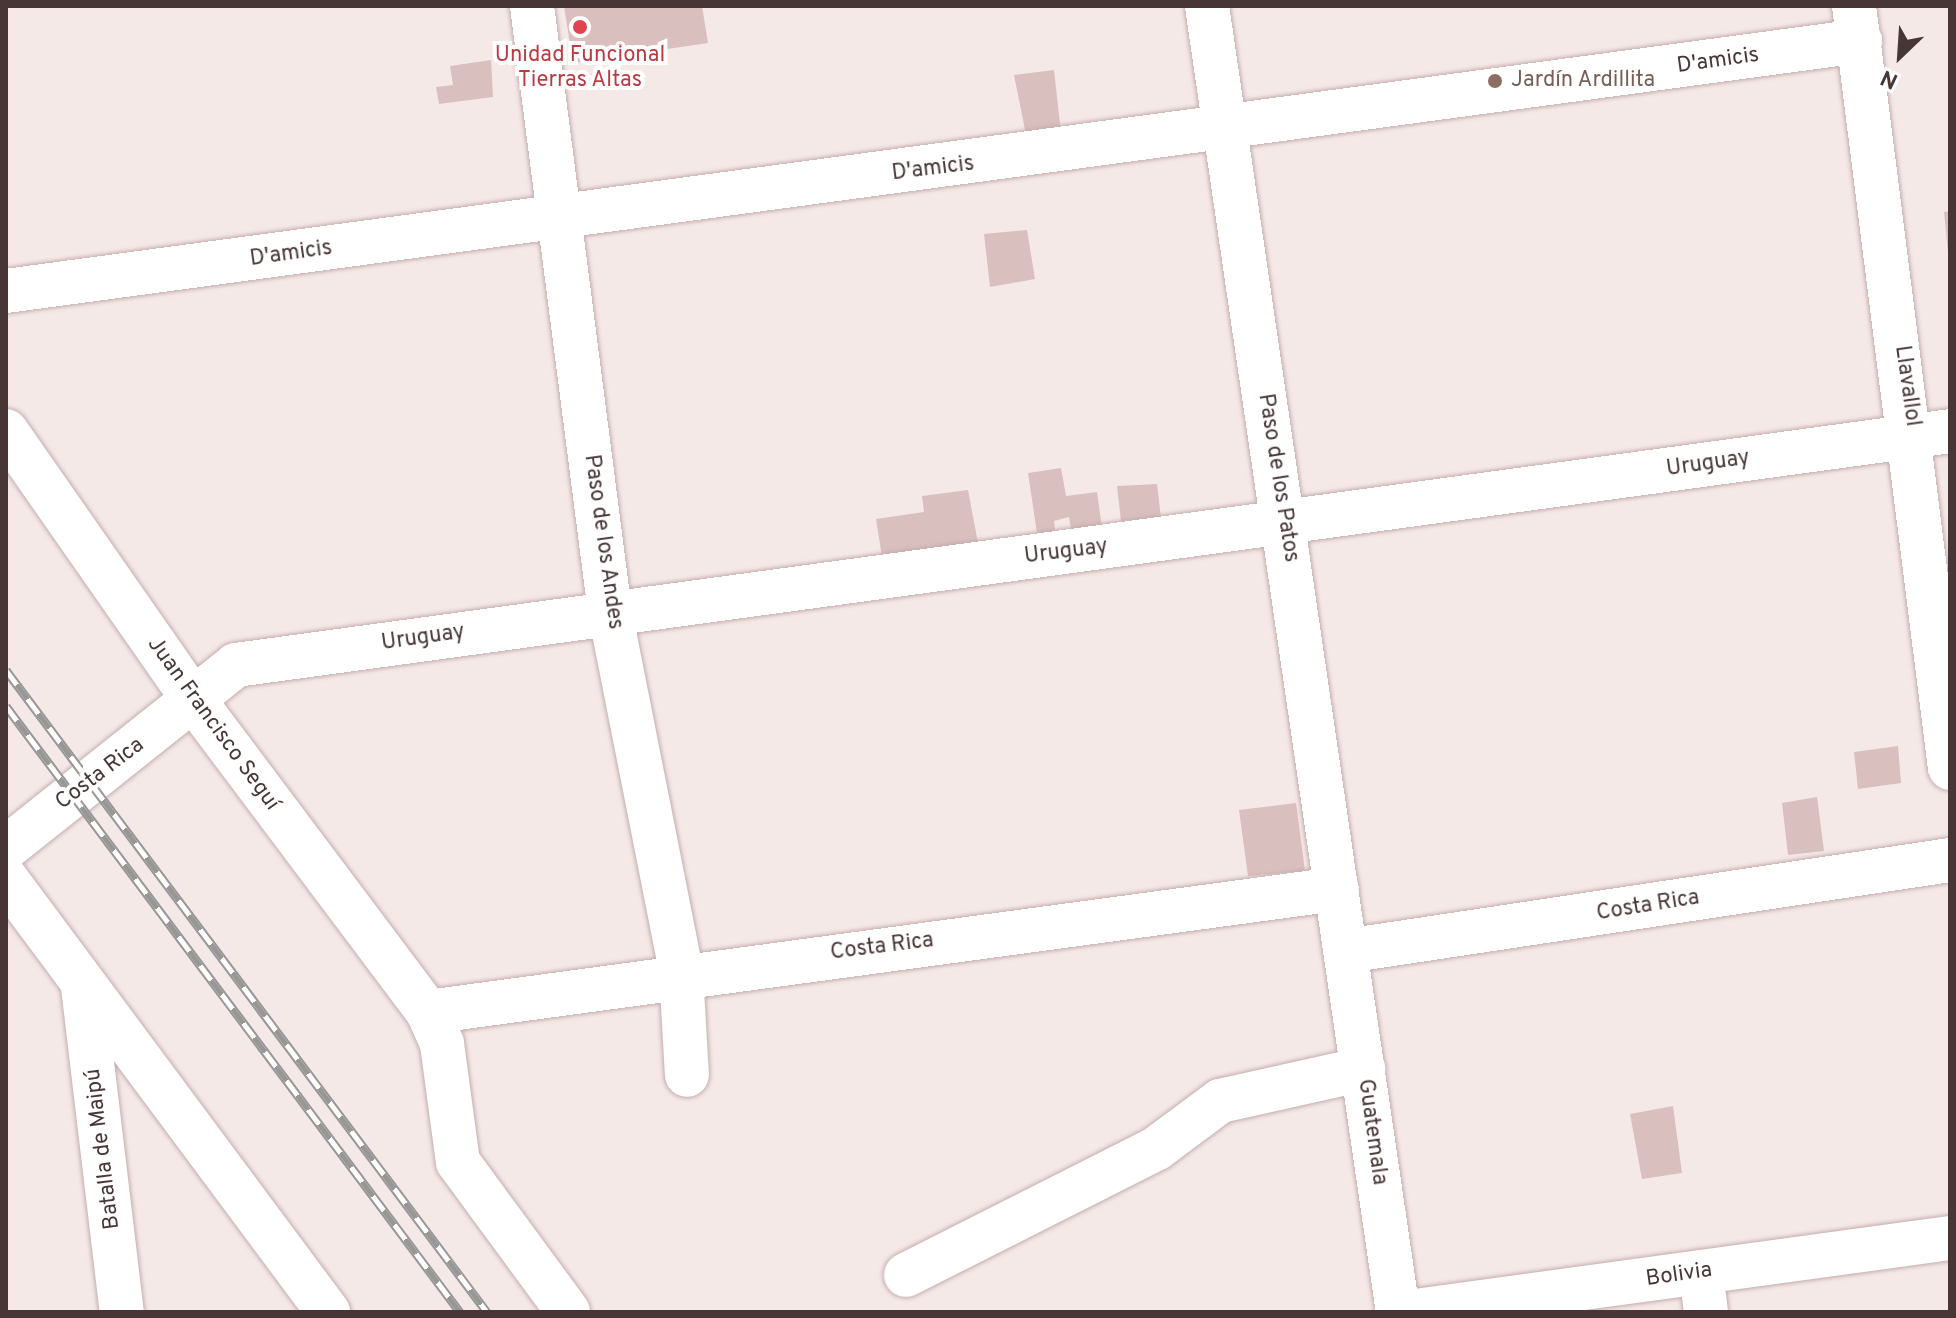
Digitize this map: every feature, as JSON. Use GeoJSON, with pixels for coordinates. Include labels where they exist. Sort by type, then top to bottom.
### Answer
{"type":"FeatureCollection","features":[{"type":"Feature","properties":{"kind":"street","name":"Paso de los Andes"},"geometry":{"type":"LineString","coordinates":[[532,6],[610,612],[681,972],[687,1075]]}},
{"type":"Feature","properties":{"kind":"street","name":"Paso de los Patos"},"geometry":{"type":"LineString","coordinates":[[1207,6],[1346,951]]}},
{"type":"Feature","properties":{"kind":"street","name":"D'amicis"},"geometry":{"type":"LineString","coordinates":[[6,291],[1225,131],[1857,24]]}},
{"type":"Feature","properties":{"kind":"street","name":"Llavallol"},"geometry":{"type":"LineString","coordinates":[[1857,24],[1932,433],[1950,768]]}},
{"type":"Feature","properties":{"kind":"street","name":"Juan Francisco Seguí"},"geometry":{"type":"LineString","coordinates":[[6,431],[193,699],[428,1012],[442,1044],[458,1162],[568,1312]]}},
{"type":"Feature","properties":{"kind":"street","name":"Uruguay"},"geometry":{"type":"LineString","coordinates":[[193,699],[236,665],[1932,433]]}},
{"type":"Feature","properties":{"kind":"street","name":"Costa Rica"},"geometry":{"type":"LineString","coordinates":[[6,848],[193,699]]}},
{"type":"Feature","properties":{"kind":"street","name":"Costa Rica"},"geometry":{"type":"LineString","coordinates":[[1346,951],[1950,860]]}},
{"type":"Feature","properties":{"kind":"street"},"geometry":{"type":"LineString","coordinates":[[6,879],[328,1312]]}},
{"type":"Feature","properties":{"kind":"street","name":"Costa Rica"},"geometry":{"type":"LineString","coordinates":[[428,1012],[681,972],[1337,889]]}},
{"type":"Feature","properties":{"kind":"street","name":"Guatemala"},"geometry":{"type":"LineString","coordinates":[[1346,951],[1398,1312]]}},
{"type":"Feature","properties":{"kind":"street","name":"Batalla de Maipú"},"geometry":{"type":"LineString","coordinates":[[83,985],[122,1312]]}},
{"type":"Feature","properties":{"kind":"street"},"geometry":{"type":"LineString","coordinates":[[906,1275],[1157,1148],[1220,1101],[1363,1069]]}},
{"type":"Feature","properties":{"kind":"street","name":"Bolivia"},"geometry":{"type":"LineString","coordinates":[[1408,1312],[1704,1292],[1950,1238]]}},
{"type":"Feature","properties":{"kind":"building"},"geometry":{"type":"Polygon","coordinates":[[[564,6],[702,6],[708,43],[573,63],[564,6]]]}},
{"type":"Feature","properties":{"kind":"building"},"geometry":{"type":"Polygon","coordinates":[[[491,60],[493,97],[439,104],[436,87],[453,85],[450,66],[491,60]]]}},
{"type":"Feature","properties":{"kind":"building"},"geometry":{"type":"Polygon","coordinates":[[[1054,70],[1061,133],[1027,140],[1014,75],[1054,70]]]}},
{"type":"Feature","properties":{"kind":"building"},"geometry":{"type":"Polygon","coordinates":[[[1950,211],[1950,252],[1948,252],[1944,212],[1950,211]]]}},
{"type":"Feature","properties":{"kind":"building"},"geometry":{"type":"Polygon","coordinates":[[[1027,230],[1035,279],[990,287],[984,234],[1027,230]]]}},
{"type":"Feature","properties":{"kind":"building"},"geometry":{"type":"Polygon","coordinates":[[[1061,468],[1066,496],[1097,492],[1103,535],[1073,540],[1069,517],[1054,521],[1056,538],[1038,540],[1028,473],[1061,468]]]}},
{"type":"Feature","properties":{"kind":"building"},"geometry":{"type":"Polygon","coordinates":[[[1157,484],[1161,518],[1121,521],[1117,486],[1157,484]]]}},
{"type":"Feature","properties":{"kind":"building"},"geometry":{"type":"Polygon","coordinates":[[[968,490],[978,543],[883,563],[876,519],[924,512],[922,496],[968,490]]]}},
{"type":"Feature","properties":{"kind":"building"},"geometry":{"type":"Polygon","coordinates":[[[1898,746],[1901,783],[1858,789],[1854,752],[1898,746]]]}},
{"type":"Feature","properties":{"kind":"building"},"geometry":{"type":"Polygon","coordinates":[[[1817,797],[1824,851],[1788,855],[1782,803],[1817,797]]]}},
{"type":"Feature","properties":{"kind":"building"},"geometry":{"type":"Polygon","coordinates":[[[1296,803],[1305,871],[1248,876],[1239,810],[1296,803]]]}},
{"type":"Feature","properties":{"kind":"building"},"geometry":{"type":"Polygon","coordinates":[[[1673,1106],[1682,1173],[1642,1179],[1630,1114],[1673,1106]]]}},
{"type":"Feature","properties":{"kind":"railway"},"geometry":{"type":"LineString","coordinates":[[6,670],[487,1312]]}},
{"type":"Feature","properties":{"kind":"railway"},"geometry":{"type":"LineString","coordinates":[[6,706],[460,1312]]}},
{"type":"Feature","properties":{"kind":"place","name":"Unidad Funcional Tierras Altas"},"geometry":{"type":"Point","coordinates":[580,27]}},
{"type":"Feature","properties":{"kind":"place","name":"Jardín Ardillita"},"geometry":{"type":"Point","coordinates":[1495,81]}}]}
